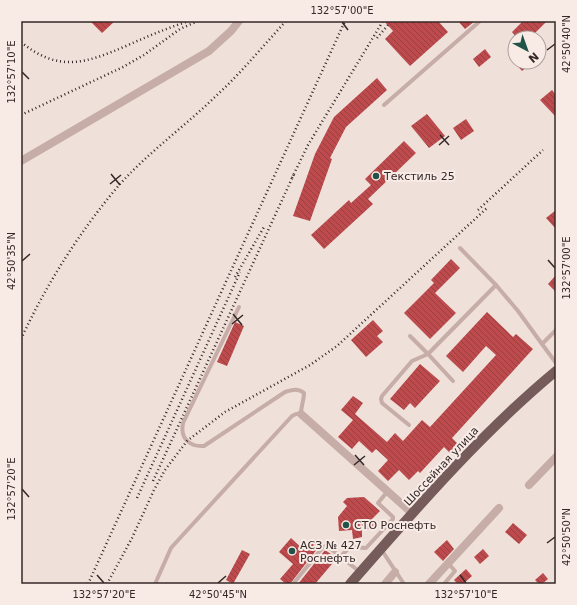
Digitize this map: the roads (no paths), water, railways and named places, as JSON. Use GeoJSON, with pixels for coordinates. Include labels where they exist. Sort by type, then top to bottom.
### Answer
{"type":"FeatureCollection","features":[{"type":"Feature","properties":{"kind":"main road","name":"Шоссейная улица"},"geometry":{"type":"LineString","coordinates":[[350,584],[381,548],[486,434],[529,393],[556,371]]}},
{"type":"Feature","properties":{"kind":"street"},"geometry":{"type":"LineString","coordinates":[[21,161],[209,50],[231,31],[239,21]]}},
{"type":"Feature","properties":{"kind":"street"},"geometry":{"type":"LineString","coordinates":[[301,414],[412,514]]}},
{"type":"Feature","properties":{"kind":"street"},"geometry":{"type":"LineString","coordinates":[[529,485],[556,457]]}},
{"type":"Feature","properties":{"kind":"street"},"geometry":{"type":"LineString","coordinates":[[429,584],[499,508]]}},
{"type":"Feature","properties":{"kind":"street"},"geometry":{"type":"LineString","coordinates":[[385,584],[396,572]]}},
{"type":"Feature","properties":{"kind":"lane"},"geometry":{"type":"LineString","coordinates":[[384,105],[480,21]]}},
{"type":"Feature","properties":{"kind":"lane"},"geometry":{"type":"LineString","coordinates":[[460,248],[496,285],[518,311],[556,363]]}},
{"type":"Feature","properties":{"kind":"lane"},"geometry":{"type":"LineString","coordinates":[[409,426],[382,403],[382,396],[412,361],[428,354],[496,285]]}},
{"type":"Feature","properties":{"kind":"lane"},"geometry":{"type":"LineString","coordinates":[[155,584],[171,548],[292,416],[301,414],[304,393],[301,390],[295,390],[285,392],[204,446],[197,447],[184,437],[182,430],[183,423],[239,308]]}},
{"type":"Feature","properties":{"kind":"lane"},"geometry":{"type":"LineString","coordinates":[[542,344],[556,330]]}},
{"type":"Feature","properties":{"kind":"lane"},"geometry":{"type":"LineString","coordinates":[[410,336],[453,381]]}},
{"type":"Feature","properties":{"kind":"lane"},"geometry":{"type":"LineString","coordinates":[[341,556],[350,547],[366,548],[393,519],[393,517],[378,503],[387,492]]}},
{"type":"Feature","properties":{"kind":"lane"},"geometry":{"type":"LineString","coordinates":[[292,584],[323,548],[327,546],[360,572]]}},
{"type":"Feature","properties":{"kind":"lane"},"geometry":{"type":"LineString","coordinates":[[381,548],[404,584]]}},
{"type":"Feature","properties":{"kind":"lane"},"geometry":{"type":"LineString","coordinates":[[444,584],[455,571],[448,563]]}},
{"type":"Feature","properties":{"kind":"railway"},"geometry":{"type":"LineString","coordinates":[[21,115],[123,67],[144,55],[180,29],[198,21]]}},
{"type":"Feature","properties":{"kind":"railway"},"geometry":{"type":"LineString","coordinates":[[21,339],[31,318],[65,258],[105,202],[131,172],[225,87],[286,21]]}},
{"type":"Feature","properties":{"kind":"railway"},"geometry":{"type":"LineString","coordinates":[[88,584],[345,21]]}},
{"type":"Feature","properties":{"kind":"railway"},"geometry":{"type":"LineString","coordinates":[[292,178],[308,145],[383,21]]}},
{"type":"Feature","properties":{"kind":"railway"},"geometry":{"type":"LineString","coordinates":[[21,42],[35,52],[48,58],[73,62],[98,57],[186,22]]}},
{"type":"Feature","properties":{"kind":"railway"},"geometry":{"type":"LineString","coordinates":[[377,38],[388,25]]}},
{"type":"Feature","properties":{"kind":"railway"},"geometry":{"type":"LineString","coordinates":[[478,210],[543,150]]}},
{"type":"Feature","properties":{"kind":"railway"},"geometry":{"type":"LineString","coordinates":[[153,481],[294,174]]}},
{"type":"Feature","properties":{"kind":"railway"},"geometry":{"type":"LineString","coordinates":[[107,584],[132,538],[165,470],[187,441],[225,412],[310,365],[337,346],[487,208]]}},
{"type":"Feature","properties":{"kind":"railway"},"geometry":{"type":"LineString","coordinates":[[235,277],[264,227]]}},
{"type":"Feature","properties":{"kind":"railway"},"geometry":{"type":"LineString","coordinates":[[137,498],[240,272]]}},
{"type":"Feature","properties":{"kind":"place","name":"Текстиль 25"},"geometry":{"type":"Point","coordinates":[376,176]}},
{"type":"Feature","properties":{"kind":"place","name":"СТО Роснефть"},"geometry":{"type":"Point","coordinates":[346,525]}},
{"type":"Feature","properties":{"kind":"place","name":"АСЗ № 427 Роснефть"},"geometry":{"type":"Point","coordinates":[292,551]}}]}
